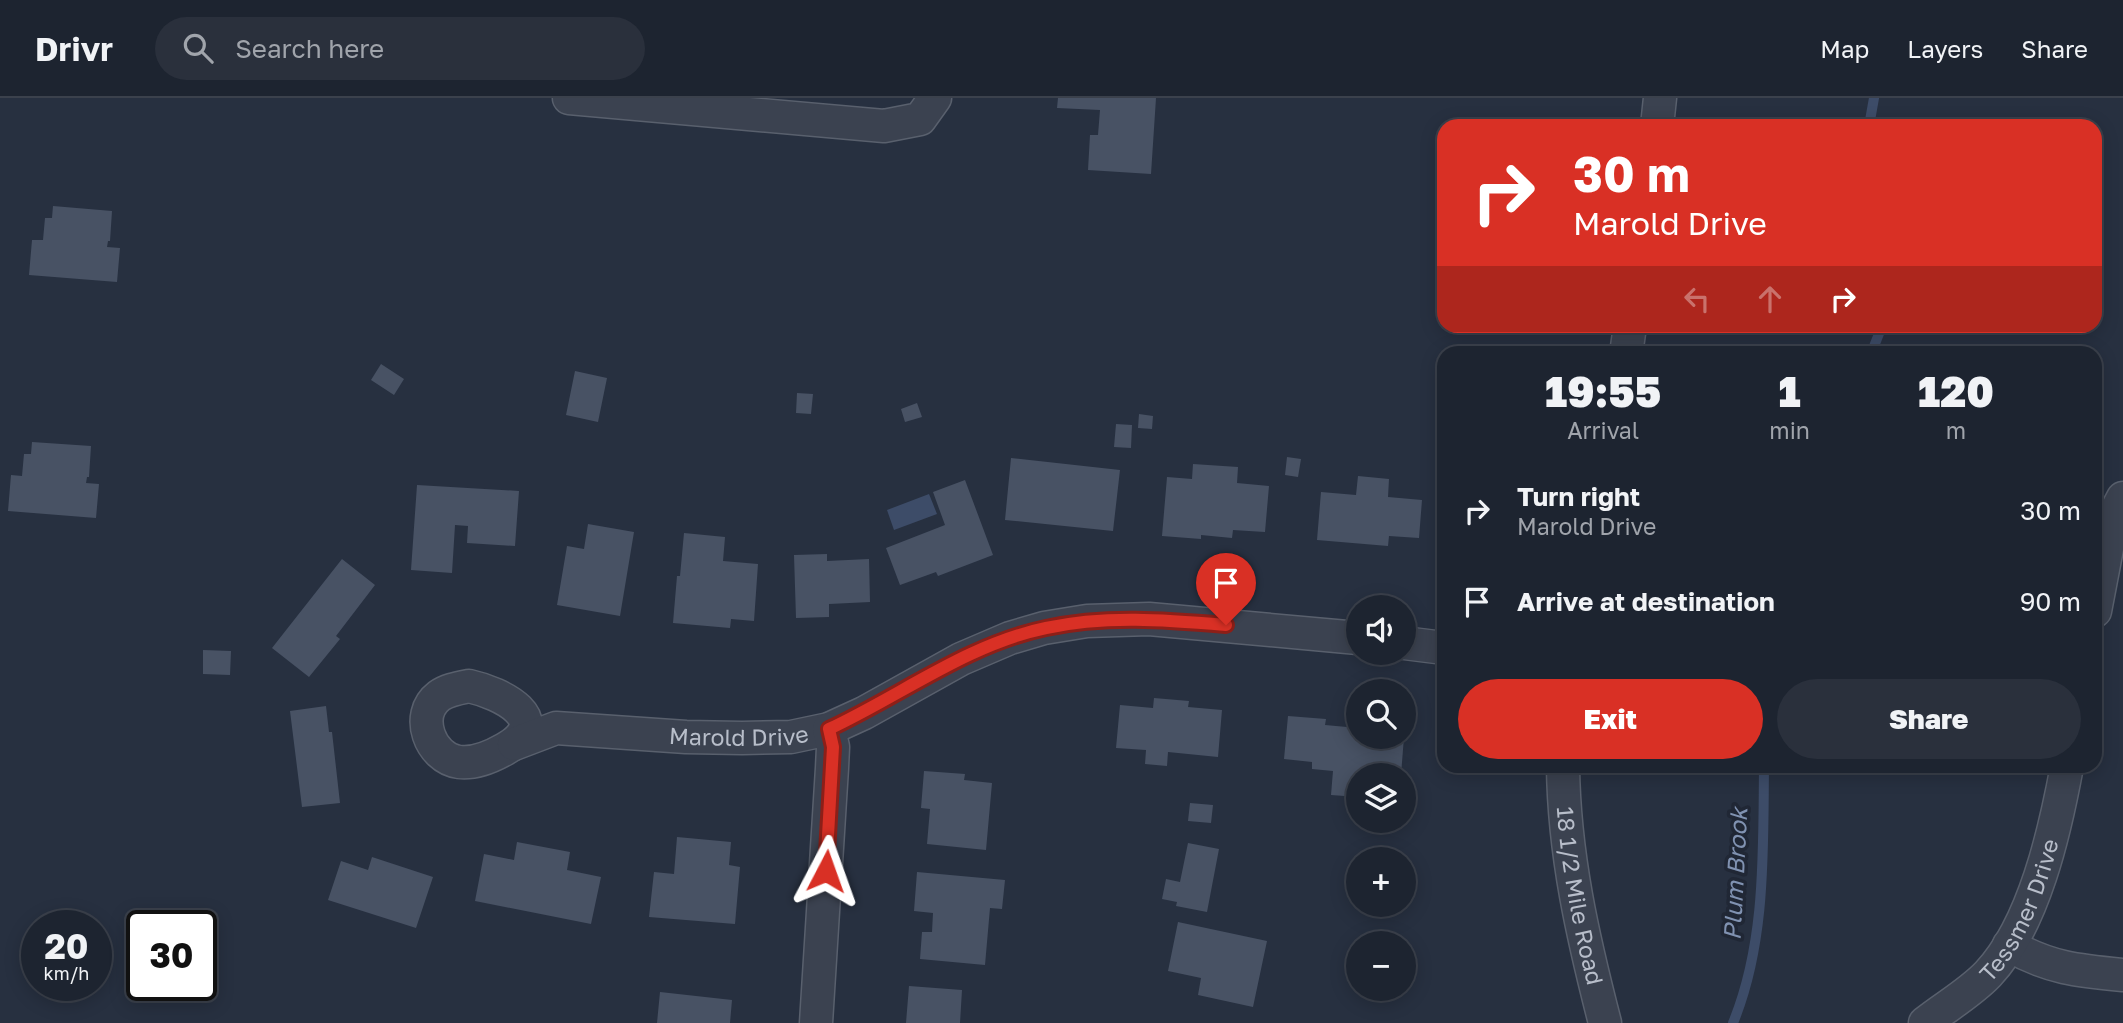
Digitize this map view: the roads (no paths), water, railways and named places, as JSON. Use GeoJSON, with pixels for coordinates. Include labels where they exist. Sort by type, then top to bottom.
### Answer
{"type":"FeatureCollection","features":[{"type":"Feature","properties":{"kind":"street"},"geometry":{"type":"LineString","coordinates":[[569,98],[884,126],[920,119],[935,98]]}},
{"type":"Feature","properties":{"kind":"street"},"geometry":{"type":"LineString","coordinates":[[1658,119],[1660,98]]}},
{"type":"Feature","properties":{"kind":"street"},"geometry":{"type":"LineString","coordinates":[[2102,574],[2113,517],[2123,498]]}},
{"type":"Feature","properties":{"kind":"street","name":"Marold Drive"},"geometry":{"type":"LineString","coordinates":[[556,727],[487,758],[457,762],[443,756],[433,745],[426,719],[430,706],[439,696],[469,686],[485,690],[556,727],[686,737],[791,737],[829,729],[864,713],[961,659],[1010,638],[1044,628],[1087,621],[1149,620],[1346,637]]}},
{"type":"Feature","properties":{"kind":"street"},"geometry":{"type":"LineString","coordinates":[[1416,644],[1437,647]]}},
{"type":"Feature","properties":{"kind":"street"},"geometry":{"type":"LineString","coordinates":[[514,704],[524,715],[527,725],[514,744]]}},
{"type":"Feature","properties":{"kind":"street"},"geometry":{"type":"LineString","coordinates":[[816,1023],[833,747],[829,729]]}},
{"type":"Feature","properties":{"kind":"street","name":"18 1/2 Mile Road"},"geometry":{"type":"LineString","coordinates":[[1563,773],[1563,807],[1569,865],[1580,924],[1605,1023]]}},
{"type":"Feature","properties":{"kind":"street","name":"Tessmer Drive"},"geometry":{"type":"LineString","coordinates":[[1925,1023],[1987,975],[2010,945],[2044,866],[2065,773]]}},
{"type":"Feature","properties":{"kind":"street"},"geometry":{"type":"LineString","coordinates":[[2010,945],[2031,958],[2060,968],[2123,975]]}},
{"type":"Feature","properties":{"kind":"water"},"geometry":{"type":"Polygon","coordinates":[[[929,494],[937,514],[894,530],[887,510],[929,494]]]}},
{"type":"Feature","properties":{"kind":"waterway","name":"Plum Brook"},"geometry":{"type":"LineString","coordinates":[[1870,119],[1874,98]]}},
{"type":"Feature","properties":{"kind":"waterway","name":"Plum Brook"},"geometry":{"type":"LineString","coordinates":[[1874,346],[1879,333]]}},
{"type":"Feature","properties":{"kind":"waterway","name":"Plum Brook"},"geometry":{"type":"LineString","coordinates":[[1733,1023],[1744,993],[1757,929],[1762,864],[1764,773]]}}]}
